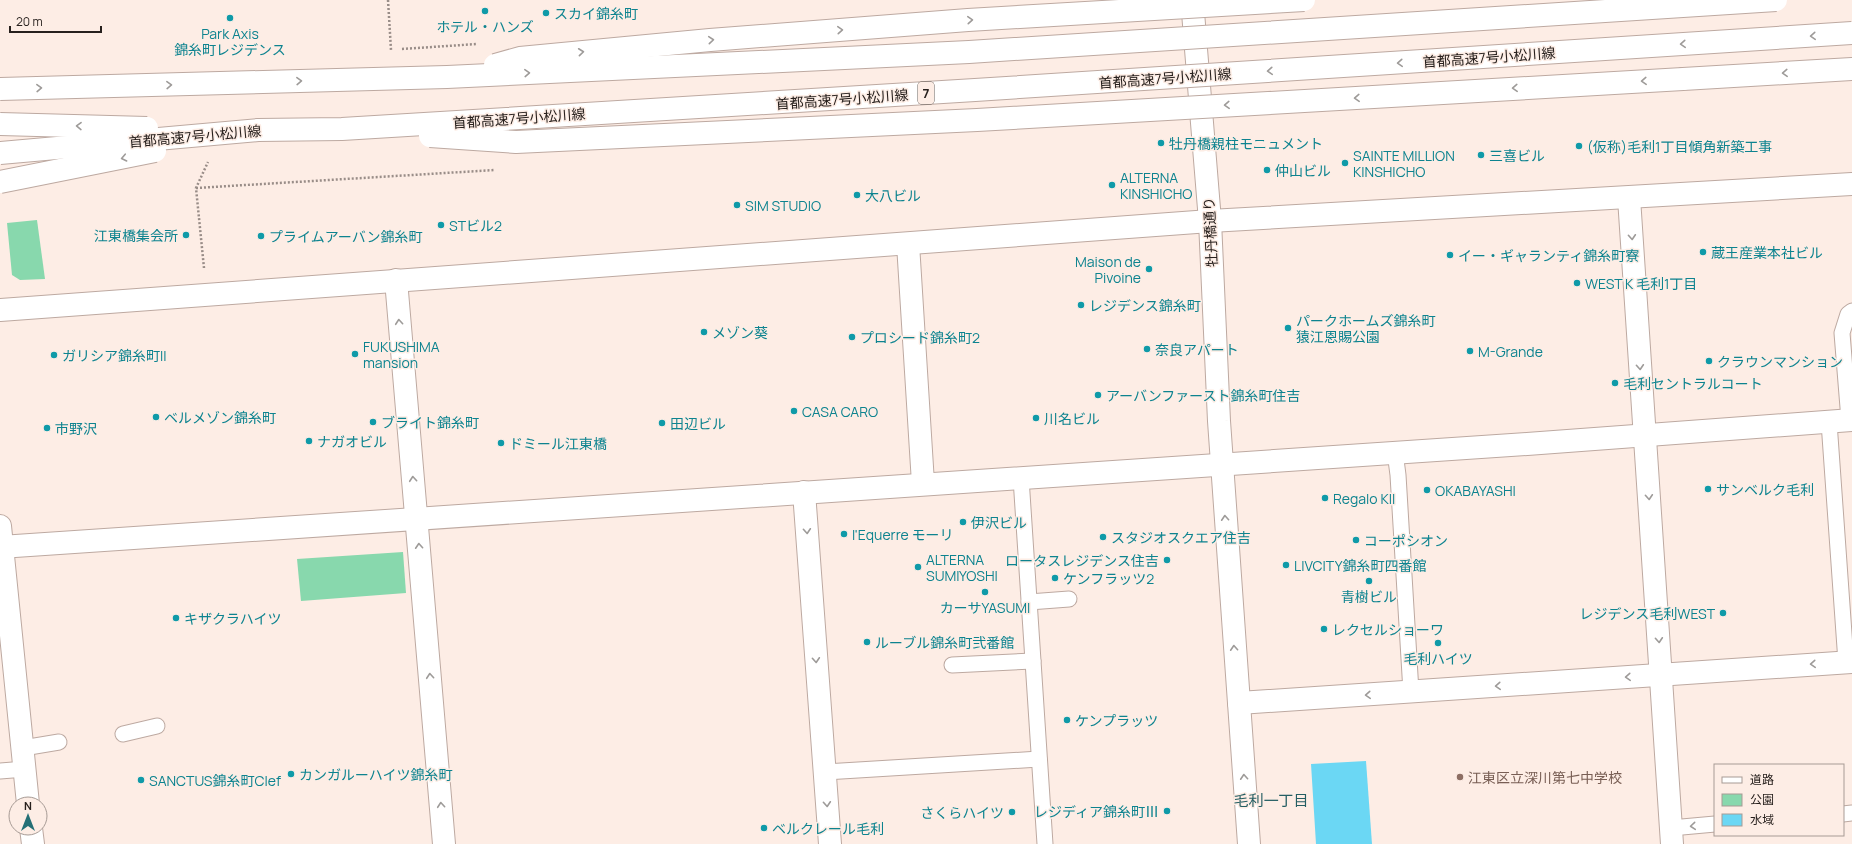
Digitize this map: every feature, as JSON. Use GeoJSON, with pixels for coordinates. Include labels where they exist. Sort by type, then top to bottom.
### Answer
{"type":"FeatureCollection","features":[{"type":"Feature","properties":{"kind":"main road","name":"牡丹橋通り"},"geometry":{"type":"LineString","coordinates":[[1192,0],[1210,221],[1222,464],[1249,844]]}},
{"type":"Feature","properties":{"kind":"main road"},"geometry":{"type":"LineString","coordinates":[[447,77],[520,58],[710,40],[968,20],[1304,0]]}},
{"type":"Feature","properties":{"kind":"main road"},"geometry":{"type":"LineString","coordinates":[[0,89],[447,77],[969,52],[1776,0]]}},
{"type":"Feature","properties":{"kind":"main road","name":"首都高速7号小松川線"},"geometry":{"type":"LineString","coordinates":[[0,153],[258,130],[342,129],[1852,33]]}},
{"type":"Feature","properties":{"kind":"main road"},"geometry":{"type":"LineString","coordinates":[[342,129],[516,142],[985,119],[1852,69]]}},
{"type":"Feature","properties":{"kind":"main road"},"geometry":{"type":"LineString","coordinates":[[0,124],[258,130]]}},
{"type":"Feature","properties":{"kind":"main road"},"geometry":{"type":"LineString","coordinates":[[0,182],[258,130]]}},
{"type":"Feature","properties":{"kind":"main road"},"geometry":{"type":"LineString","coordinates":[[0,310],[1210,221],[1852,184]]}},
{"type":"Feature","properties":{"kind":"main road"},"geometry":{"type":"LineString","coordinates":[[1629,198],[1671,836]]}},
{"type":"Feature","properties":{"kind":"main road"},"geometry":{"type":"LineString","coordinates":[[908,244],[923,483]]}},
{"type":"Feature","properties":{"kind":"main road"},"geometry":{"type":"LineString","coordinates":[[396,280],[444,844]]}},
{"type":"Feature","properties":{"kind":"main road"},"geometry":{"type":"LineString","coordinates":[[27,796],[1,540],[417,518],[923,483],[1021,478],[1645,436],[1843,421]]}},
{"type":"Feature","properties":{"kind":"main road"},"geometry":{"type":"LineString","coordinates":[[804,492],[830,844]]}},
{"type":"Feature","properties":{"kind":"main road"},"geometry":{"type":"LineString","coordinates":[[1239,703],[1849,662]]}},
{"type":"Feature","properties":{"kind":"lane"},"geometry":{"type":"LineString","coordinates":[[1849,662],[1842,333],[1848,314],[1852,311]]}},
{"type":"Feature","properties":{"kind":"lane"},"geometry":{"type":"LineString","coordinates":[[1395,452],[1412,692]]}},
{"type":"Feature","properties":{"kind":"lane"},"geometry":{"type":"LineString","coordinates":[[1021,478],[1045,844]]}},
{"type":"Feature","properties":{"kind":"lane"},"geometry":{"type":"LineString","coordinates":[[1029,602],[1069,599]]}},
{"type":"Feature","properties":{"kind":"lane"},"geometry":{"type":"LineString","coordinates":[[952,665],[1033,661]]}},
{"type":"Feature","properties":{"kind":"lane"},"geometry":{"type":"LineString","coordinates":[[124,734],[157,726]]}},
{"type":"Feature","properties":{"kind":"lane"},"geometry":{"type":"LineString","coordinates":[[0,771],[58,742]]}},
{"type":"Feature","properties":{"kind":"lane"},"geometry":{"type":"LineString","coordinates":[[825,772],[1039,759]]}},
{"type":"Feature","properties":{"kind":"lane"},"geometry":{"type":"LineString","coordinates":[[1671,836],[1714,824]]}},
{"type":"Feature","properties":{"kind":"path"},"geometry":{"type":"LineString","coordinates":[[388,0],[391,50]]}},
{"type":"Feature","properties":{"kind":"path"},"geometry":{"type":"LineString","coordinates":[[196,188],[207,295]]}},
{"type":"Feature","properties":{"kind":"green space"},"geometry":{"type":"Polygon","coordinates":[[[37,220],[45,279],[20,280],[12,275],[7,223],[37,220]]]}},
{"type":"Feature","properties":{"kind":"green space"},"geometry":{"type":"Polygon","coordinates":[[[403,552],[406,593],[301,601],[297,559],[403,552]]]}},
{"type":"Feature","properties":{"kind":"water"},"geometry":{"type":"Polygon","coordinates":[[[1366,761],[1372,844],[1316,844],[1311,764],[1366,761]]]}},
{"type":"Feature","properties":{"kind":"place","name":"ホテル・ハンズ"},"geometry":{"type":"Point","coordinates":[485,11]}},
{"type":"Feature","properties":{"kind":"place","name":"スカイ錦糸町"},"geometry":{"type":"Point","coordinates":[546,13]}},
{"type":"Feature","properties":{"kind":"place","name":"Park Axis 錦糸町レジデンス"},"geometry":{"type":"Point","coordinates":[230,18]}},
{"type":"Feature","properties":{"kind":"place","name":"牡丹橋親柱モニュメント"},"geometry":{"type":"Point","coordinates":[1161,143]}},
{"type":"Feature","properties":{"kind":"place","name":"(仮称)毛利1丁目傾角新築工事"},"geometry":{"type":"Point","coordinates":[1579,146]}},
{"type":"Feature","properties":{"kind":"place","name":"三喜ビル"},"geometry":{"type":"Point","coordinates":[1481,155]}},
{"type":"Feature","properties":{"kind":"place","name":"SAINTE MILLION KINSHICHO"},"geometry":{"type":"Point","coordinates":[1345,163]}},
{"type":"Feature","properties":{"kind":"place","name":"仲山ビル"},"geometry":{"type":"Point","coordinates":[1267,170]}},
{"type":"Feature","properties":{"kind":"place","name":"ALTERNA KINSHICHO"},"geometry":{"type":"Point","coordinates":[1112,185]}},
{"type":"Feature","properties":{"kind":"place","name":"大八ビル"},"geometry":{"type":"Point","coordinates":[857,195]}},
{"type":"Feature","properties":{"kind":"place","name":"SIM STUDIO"},"geometry":{"type":"Point","coordinates":[737,205]}},
{"type":"Feature","properties":{"kind":"place","name":"STビル2"},"geometry":{"type":"Point","coordinates":[441,225]}},
{"type":"Feature","properties":{"kind":"place","name":"江東橋集会所"},"geometry":{"type":"Point","coordinates":[186,235]}},
{"type":"Feature","properties":{"kind":"place","name":"プライムアーバン錦糸町"},"geometry":{"type":"Point","coordinates":[261,236]}},
{"type":"Feature","properties":{"kind":"place","name":"蔵王産業本社ビル"},"geometry":{"type":"Point","coordinates":[1703,252]}},
{"type":"Feature","properties":{"kind":"place","name":"イー・ギャランティ錦糸町寮"},"geometry":{"type":"Point","coordinates":[1450,255]}},
{"type":"Feature","properties":{"kind":"place","name":"Maison de Pivoine"},"geometry":{"type":"Point","coordinates":[1149,269]}},
{"type":"Feature","properties":{"kind":"place","name":"WEST K 毛利1丁目"},"geometry":{"type":"Point","coordinates":[1577,283]}},
{"type":"Feature","properties":{"kind":"place","name":"レジデンス錦糸町"},"geometry":{"type":"Point","coordinates":[1081,305]}},
{"type":"Feature","properties":{"kind":"place","name":"パークホームズ錦糸町 猿江恩賜公園"},"geometry":{"type":"Point","coordinates":[1288,328]}},
{"type":"Feature","properties":{"kind":"place","name":"メゾン葵"},"geometry":{"type":"Point","coordinates":[704,332]}},
{"type":"Feature","properties":{"kind":"place","name":"プロシード錦糸町2"},"geometry":{"type":"Point","coordinates":[852,337]}},
{"type":"Feature","properties":{"kind":"place","name":"奈良アパート"},"geometry":{"type":"Point","coordinates":[1147,349]}},
{"type":"Feature","properties":{"kind":"place","name":"M-Grande"},"geometry":{"type":"Point","coordinates":[1470,351]}},
{"type":"Feature","properties":{"kind":"place","name":"FUKUSHIMA mansion"},"geometry":{"type":"Point","coordinates":[355,354]}},
{"type":"Feature","properties":{"kind":"place","name":"ガリシア錦糸町II"},"geometry":{"type":"Point","coordinates":[54,355]}},
{"type":"Feature","properties":{"kind":"place","name":"クラウンマンション"},"geometry":{"type":"Point","coordinates":[1709,361]}},
{"type":"Feature","properties":{"kind":"place","name":"毛利セントラルコート"},"geometry":{"type":"Point","coordinates":[1615,383]}},
{"type":"Feature","properties":{"kind":"place","name":"アーバンファースト錦糸町住吉"},"geometry":{"type":"Point","coordinates":[1098,395]}},
{"type":"Feature","properties":{"kind":"place","name":"CASA CARO"},"geometry":{"type":"Point","coordinates":[794,411]}},
{"type":"Feature","properties":{"kind":"place","name":"ベルメゾン錦糸町"},"geometry":{"type":"Point","coordinates":[156,417]}},
{"type":"Feature","properties":{"kind":"place","name":"川名ビル"},"geometry":{"type":"Point","coordinates":[1036,418]}},
{"type":"Feature","properties":{"kind":"place","name":"ブライト錦糸町"},"geometry":{"type":"Point","coordinates":[373,422]}},
{"type":"Feature","properties":{"kind":"place","name":"田辺ビル"},"geometry":{"type":"Point","coordinates":[662,423]}},
{"type":"Feature","properties":{"kind":"place","name":"市野沢"},"geometry":{"type":"Point","coordinates":[47,428]}},
{"type":"Feature","properties":{"kind":"place","name":"ナガオビル"},"geometry":{"type":"Point","coordinates":[309,441]}},
{"type":"Feature","properties":{"kind":"place","name":"ドミール江東橋"},"geometry":{"type":"Point","coordinates":[501,443]}},
{"type":"Feature","properties":{"kind":"place","name":"サンベルク毛利"},"geometry":{"type":"Point","coordinates":[1708,489]}},
{"type":"Feature","properties":{"kind":"place","name":"OKABAYASHI"},"geometry":{"type":"Point","coordinates":[1427,490]}},
{"type":"Feature","properties":{"kind":"place","name":"Regalo KII"},"geometry":{"type":"Point","coordinates":[1325,498]}},
{"type":"Feature","properties":{"kind":"place","name":"伊沢ビル"},"geometry":{"type":"Point","coordinates":[963,522]}},
{"type":"Feature","properties":{"kind":"place","name":"l'Equerre モーリ"},"geometry":{"type":"Point","coordinates":[844,534]}},
{"type":"Feature","properties":{"kind":"place","name":"スタジオスクエア住吉"},"geometry":{"type":"Point","coordinates":[1103,537]}},
{"type":"Feature","properties":{"kind":"place","name":"コーポシオン"},"geometry":{"type":"Point","coordinates":[1356,540]}},
{"type":"Feature","properties":{"kind":"place","name":"ロータスレジデンス住吉"},"geometry":{"type":"Point","coordinates":[1167,560]}},
{"type":"Feature","properties":{"kind":"place","name":"LIVCITY錦糸町四番館"},"geometry":{"type":"Point","coordinates":[1286,565]}},
{"type":"Feature","properties":{"kind":"place","name":"ALTERNA SUMIYOSHI"},"geometry":{"type":"Point","coordinates":[918,567]}},
{"type":"Feature","properties":{"kind":"place","name":"ケンフラッツ2"},"geometry":{"type":"Point","coordinates":[1055,578]}},
{"type":"Feature","properties":{"kind":"place","name":"青樹ビル"},"geometry":{"type":"Point","coordinates":[1369,581]}},
{"type":"Feature","properties":{"kind":"place","name":"カーサYASUMI"},"geometry":{"type":"Point","coordinates":[985,592]}},
{"type":"Feature","properties":{"kind":"place","name":"レジデンス毛利WEST"},"geometry":{"type":"Point","coordinates":[1723,613]}},
{"type":"Feature","properties":{"kind":"place","name":"キザクラハイツ"},"geometry":{"type":"Point","coordinates":[176,618]}},
{"type":"Feature","properties":{"kind":"place","name":"レクセルショーワ"},"geometry":{"type":"Point","coordinates":[1324,629]}},
{"type":"Feature","properties":{"kind":"place","name":"ルーブル錦糸町弐番館"},"geometry":{"type":"Point","coordinates":[867,642]}},
{"type":"Feature","properties":{"kind":"place","name":"毛利ハイツ"},"geometry":{"type":"Point","coordinates":[1438,643]}},
{"type":"Feature","properties":{"kind":"place","name":"ケンプラッツ"},"geometry":{"type":"Point","coordinates":[1067,720]}},
{"type":"Feature","properties":{"kind":"place","name":"カンガルーハイツ錦糸町"},"geometry":{"type":"Point","coordinates":[291,774]}},
{"type":"Feature","properties":{"kind":"place","name":"江東区立深川第七中学校"},"geometry":{"type":"Point","coordinates":[1460,777]}},
{"type":"Feature","properties":{"kind":"place","name":"SANCTUS錦糸町Clef"},"geometry":{"type":"Point","coordinates":[141,780]}},
{"type":"Feature","properties":{"kind":"place","name":"レジディア錦糸町Ⅲ"},"geometry":{"type":"Point","coordinates":[1167,811]}},
{"type":"Feature","properties":{"kind":"place","name":"さくらハイツ"},"geometry":{"type":"Point","coordinates":[1012,812]}},
{"type":"Feature","properties":{"kind":"place","name":"ベルクレール毛利"},"geometry":{"type":"Point","coordinates":[764,828]}},
{"type":"Feature","properties":{"kind":"district","name":"毛利一丁目"},"geometry":{"type":"Point","coordinates":[1271,800]}}]}
